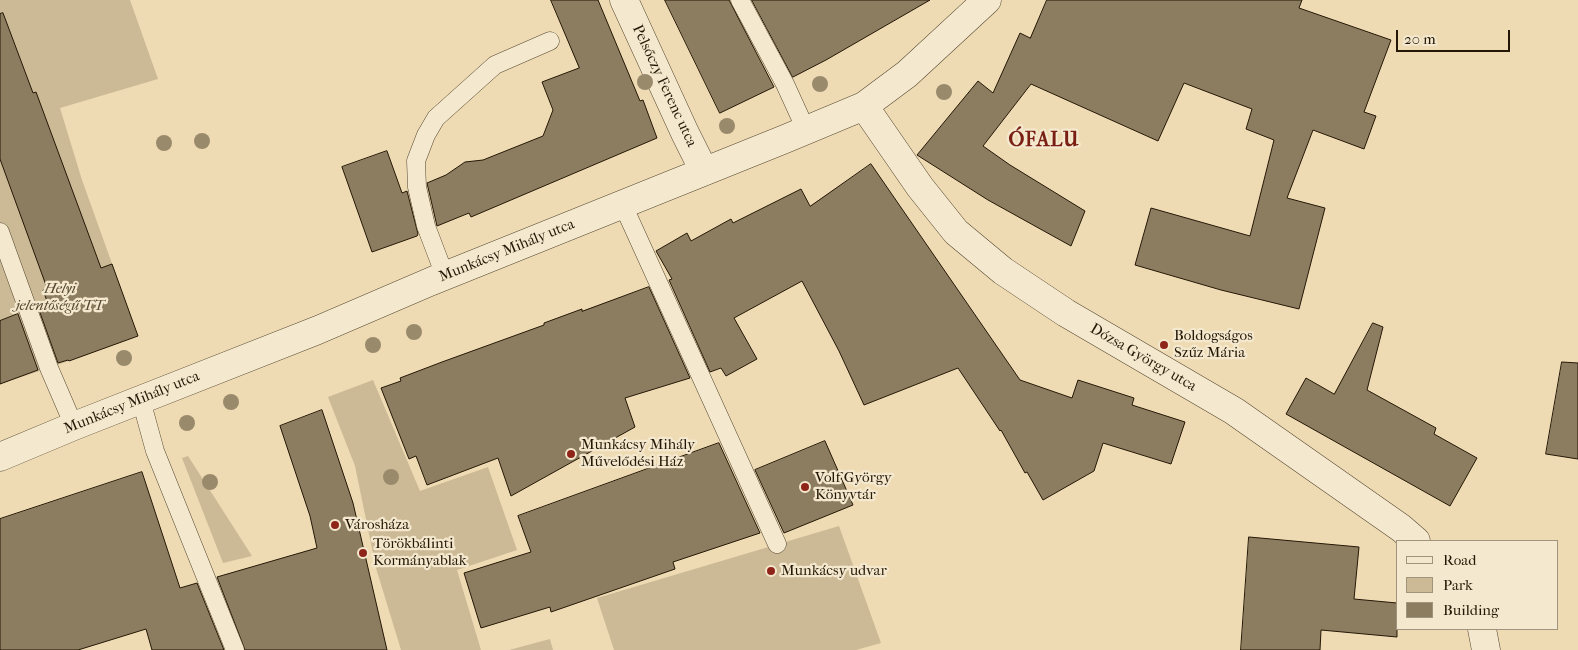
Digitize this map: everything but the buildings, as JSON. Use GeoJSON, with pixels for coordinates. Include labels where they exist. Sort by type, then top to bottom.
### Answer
{"type":"FeatureCollection","features":[{"type":"Feature","properties":{"kind":"street","name":"Pelsőczy Ferenc utca"},"geometry":{"type":"LineString","coordinates":[[624,0],[704,171]]}},
{"type":"Feature","properties":{"kind":"street","name":"Munkácsy Mihály utca"},"geometry":{"type":"LineString","coordinates":[[0,457],[318,330],[445,276],[864,106],[907,74],[987,0]]}},
{"type":"Feature","properties":{"kind":"street","name":"Dózsa György utca"},"geometry":{"type":"LineString","coordinates":[[864,106],[920,187],[956,232],[1003,271],[1066,313],[1234,411],[1401,528],[1415,540]]}},
{"type":"Feature","properties":{"kind":"street"},"geometry":{"type":"LineString","coordinates":[[1482,630],[1486,650]]}},
{"type":"Feature","properties":{"kind":"lane"},"geometry":{"type":"LineString","coordinates":[[740,0],[785,84],[806,130]]}},
{"type":"Feature","properties":{"kind":"lane"},"geometry":{"type":"LineString","coordinates":[[445,276],[426,226],[417,187],[416,160],[426,135],[436,118],[495,65],[550,41]]}},
{"type":"Feature","properties":{"kind":"lane"},"geometry":{"type":"LineString","coordinates":[[623,205],[777,544]]}},
{"type":"Feature","properties":{"kind":"lane"},"geometry":{"type":"LineString","coordinates":[[0,232],[49,368],[74,426]]}},
{"type":"Feature","properties":{"kind":"lane"},"geometry":{"type":"LineString","coordinates":[[141,400],[155,451],[235,650]]}},
{"type":"Feature","properties":{"kind":"green space","name":"Helyi jelentőségű TT"},"geometry":{"type":"Polygon","coordinates":[[[0,0],[130,0],[158,79],[60,108],[82,180],[138,336],[0,384],[0,0]]]}},
{"type":"Feature","properties":{"kind":"green space"},"geometry":{"type":"Polygon","coordinates":[[[373,380],[420,491],[488,467],[517,550],[457,570],[481,650],[401,650],[376,568],[355,466],[328,397],[373,380]]]}},
{"type":"Feature","properties":{"kind":"green space"},"geometry":{"type":"Polygon","coordinates":[[[188,456],[252,556],[223,563],[182,458],[188,456]]]}},
{"type":"Feature","properties":{"kind":"green space","name":"Munkácsy udvar"},"geometry":{"type":"Polygon","coordinates":[[[839,526],[881,643],[856,650],[614,650],[597,598],[839,526]]]}},
{"type":"Feature","properties":{"kind":"green space"},"geometry":{"type":"Polygon","coordinates":[[[550,639],[553,650],[509,650],[550,639]]]}},
{"type":"Feature","properties":{"kind":"place","name":"Boldogságos Szűz Mária"},"geometry":{"type":"Point","coordinates":[1164,345]}},
{"type":"Feature","properties":{"kind":"place","name":"Munkácsy Mihály Művelődési Ház"},"geometry":{"type":"Point","coordinates":[571,454]}},
{"type":"Feature","properties":{"kind":"place","name":"Volf György Könyvtár"},"geometry":{"type":"Point","coordinates":[805,487]}},
{"type":"Feature","properties":{"kind":"place","name":"Városháza"},"geometry":{"type":"Point","coordinates":[335,525]}},
{"type":"Feature","properties":{"kind":"place","name":"Törökbálinti Kormányablak"},"geometry":{"type":"Point","coordinates":[363,553]}},
{"type":"Feature","properties":{"kind":"place","name":"Munkácsy udvar"},"geometry":{"type":"Point","coordinates":[771,571]}},
{"type":"Feature","properties":{"kind":"district","name":"ÓFALU"},"geometry":{"type":"Point","coordinates":[1044,141]}}]}
